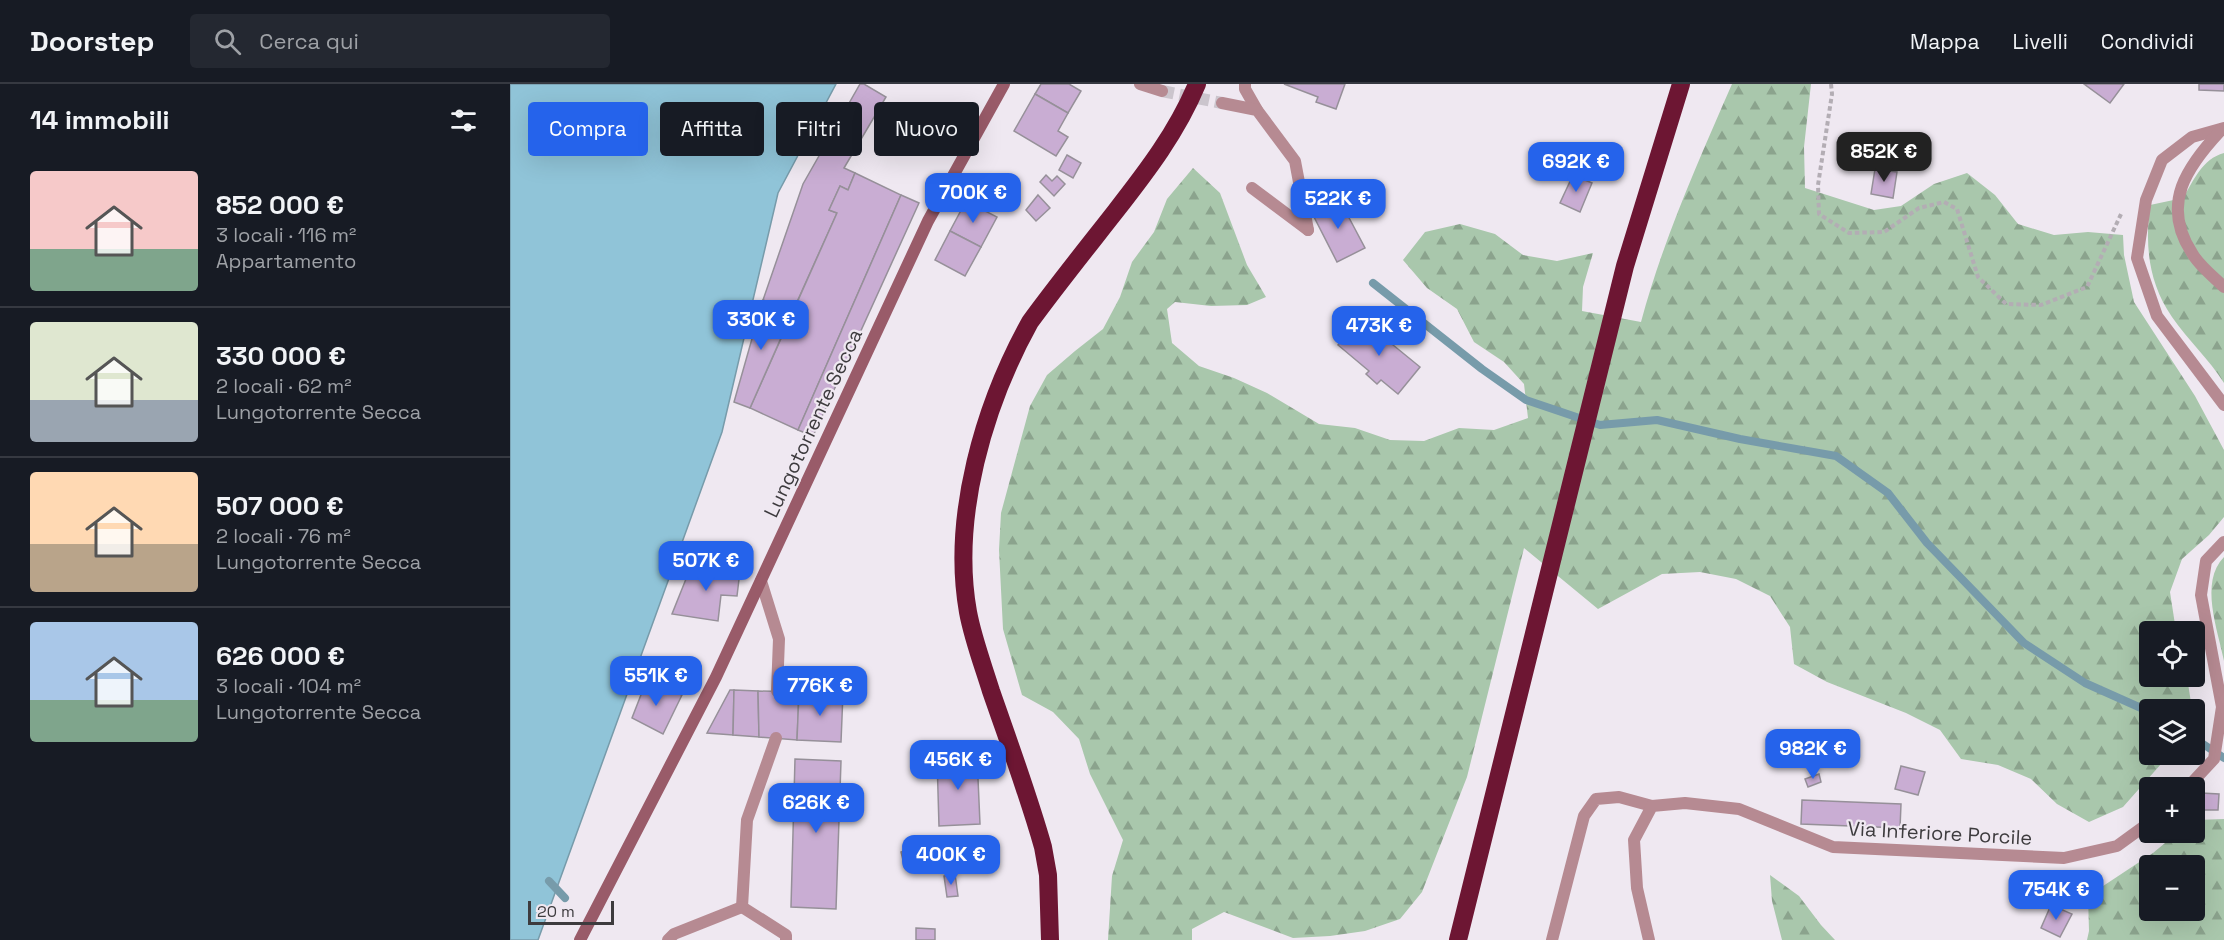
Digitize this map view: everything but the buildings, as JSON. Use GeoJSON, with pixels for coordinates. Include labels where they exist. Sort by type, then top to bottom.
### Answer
{"type":"FeatureCollection","features":[{"type":"Feature","properties":{"kind":"highway"},"geometry":{"type":"LineString","coordinates":[[1050,940],[1048,875],[1043,847],[978,651],[969,615],[964,584],[963,552],[968,506],[991,410],[1014,350],[1035,314],[1150,166],[1186,110],[1197,84]]}},
{"type":"Feature","properties":{"kind":"highway"},"geometry":{"type":"LineString","coordinates":[[1458,940],[1625,266],[1681,84]]}},
{"type":"Feature","properties":{"kind":"main road","name":"Lungotorrente Secca"},"geometry":{"type":"LineString","coordinates":[[580,940],[717,677],[928,221],[1004,84]]}},
{"type":"Feature","properties":{"kind":"street"},"geometry":{"type":"LineString","coordinates":[[1140,84],[1162,91]]}},
{"type":"Feature","properties":{"kind":"street"},"geometry":{"type":"LineString","coordinates":[[1245,84],[1245,89],[1257,110],[1295,161],[1308,230],[1252,188]]}},
{"type":"Feature","properties":{"kind":"street"},"geometry":{"type":"LineString","coordinates":[[1222,103],[1257,110]]}},
{"type":"Feature","properties":{"kind":"street"},"geometry":{"type":"LineString","coordinates":[[2224,128],[2202,151],[2183,181],[2176,221],[2192,254],[2224,287]]}},
{"type":"Feature","properties":{"kind":"street"},"geometry":{"type":"LineString","coordinates":[[2224,128],[2192,137],[2162,160],[2146,200],[2138,258],[2157,316],[2224,405]]}},
{"type":"Feature","properties":{"kind":"street"},"geometry":{"type":"LineString","coordinates":[[2197,777],[2214,759],[2222,707],[2201,595],[2206,561],[2224,542]]}},
{"type":"Feature","properties":{"kind":"street"},"geometry":{"type":"LineString","coordinates":[[761,581],[778,639],[777,691]]}},
{"type":"Feature","properties":{"kind":"street"},"geometry":{"type":"LineString","coordinates":[[742,907],[747,820],[776,738]]}},
{"type":"Feature","properties":{"kind":"street"},"geometry":{"type":"LineString","coordinates":[[1552,940],[1584,816],[1596,799],[1618,797],[1652,806],[1634,840],[1637,888],[1649,940]]}},
{"type":"Feature","properties":{"kind":"street","name":"Via Inferiore Porcile"},"geometry":{"type":"LineString","coordinates":[[1652,806],[1685,803],[1739,809],[1833,847],[2064,858],[2117,846],[2139,830]]}},
{"type":"Feature","properties":{"kind":"street"},"geometry":{"type":"LineString","coordinates":[[668,940],[674,934],[742,907]]}},
{"type":"Feature","properties":{"kind":"street"},"geometry":{"type":"LineString","coordinates":[[742,907],[786,935],[786,940]]}},
{"type":"Feature","properties":{"kind":"path"},"geometry":{"type":"LineString","coordinates":[[1831,84],[1832,94],[1818,185],[1819,214],[1849,233],[1884,232],[1919,208],[1944,202],[1957,209],[1978,277],[2006,304],[2041,304],[2086,287],[2122,211]]}},
{"type":"Feature","properties":{"kind":"green space"},"geometry":{"type":"Polygon","coordinates":[[[1732,84],[1811,84],[1804,147],[1805,188],[1874,210],[1901,206],[1934,184],[1967,173],[1995,195],[2018,224],[2054,235],[2088,232],[2123,235],[2124,255],[2134,302],[2195,396],[2224,450],[2224,517],[2209,535],[2182,559],[2170,592],[2174,621],[2139,621],[2139,687],[2189,687],[2190,699],[2139,699],[2139,765],[2160,765],[2150,777],[2139,777],[2139,789],[2123,807],[2089,822],[2057,804],[2031,779],[1998,765],[1961,759],[1940,730],[1906,713],[1827,682],[1794,664],[1790,627],[1770,596],[1736,579],[1700,572],[1662,574],[1598,609],[1524,548],[1467,777],[1422,892],[1400,919],[1365,931],[1293,938],[1224,912],[1192,929],[1192,940],[1108,940],[1112,876],[1123,840],[1090,774],[1079,739],[1053,712],[1022,695],[1003,629],[999,550],[1001,513],[1030,406],[1047,375],[1103,329],[1120,297],[1132,262],[1154,232],[1167,199],[1193,168],[1220,193],[1247,265],[1266,297],[1247,305],[1211,306],[1175,302],[1167,309],[1172,343],[1199,366],[1267,393],[1319,424],[1355,428],[1390,440],[1424,441],[1459,428],[1494,430],[1528,418],[1524,384],[1504,362],[1474,342],[1457,309],[1427,288],[1403,260],[1425,232],[1460,224],[1495,234],[1523,255],[1557,261],[1593,253],[1583,287],[1582,311],[1641,322],[1670,231],[1732,84]]]}},
{"type":"Feature","properties":{"kind":"green space"},"geometry":{"type":"Polygon","coordinates":[[[2224,153],[2224,383],[2164,304],[2153,277],[2148,234],[2150,205],[2183,198],[2204,165],[2224,153]]]}},
{"type":"Feature","properties":{"kind":"green space"},"geometry":{"type":"Polygon","coordinates":[[[2224,557],[2224,661],[2211,593],[2217,567],[2224,557]]]}},
{"type":"Feature","properties":{"kind":"green space"},"geometry":{"type":"Polygon","coordinates":[[[2224,819],[2224,940],[2087,940],[2088,896],[2139,862],[2139,921],[2205,921],[2205,855],[2150,855],[2165,843],[2205,843],[2205,820],[2224,819]]]}},
{"type":"Feature","properties":{"kind":"green space"},"geometry":{"type":"Polygon","coordinates":[[[1770,875],[1799,896],[1835,940],[1782,940],[1772,901],[1770,875]]]}},
{"type":"Feature","properties":{"kind":"water"},"geometry":{"type":"Polygon","coordinates":[[[510,84],[836,84],[826,102],[776,102],[776,156],[798,156],[778,193],[722,432],[538,940],[510,940],[510,84]]]}},
{"type":"Feature","properties":{"kind":"waterway"},"geometry":{"type":"LineString","coordinates":[[1373,283],[1482,369],[1526,400],[1600,425],[1657,420],[1740,439],[1836,456],[1888,493],[1927,543],[2024,643],[2085,683],[2139,707]]}},
{"type":"Feature","properties":{"kind":"waterway"},"geometry":{"type":"LineString","coordinates":[[2205,745],[2224,758]]}},
{"type":"Feature","properties":{"kind":"waterway"},"geometry":{"type":"LineString","coordinates":[[549,881],[565,898]]}},
{"type":"Feature","properties":{"kind":"tunnel"},"geometry":{"type":"LineString","coordinates":[[1162,91],[1222,103]]}}]}
